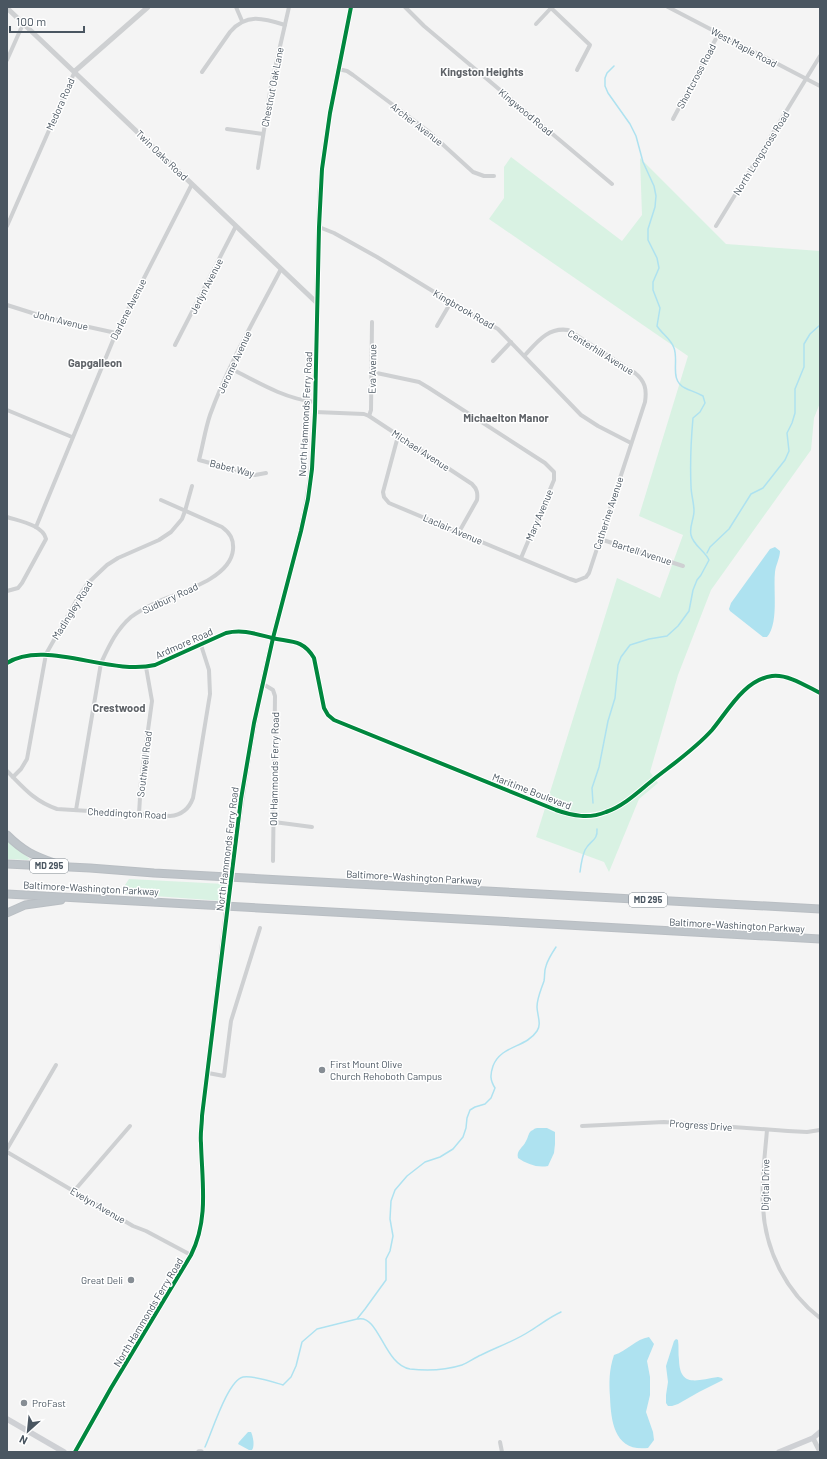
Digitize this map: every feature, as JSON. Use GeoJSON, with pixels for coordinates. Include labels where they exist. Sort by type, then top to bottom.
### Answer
{"type":"FeatureCollection","features":[{"type":"Feature","properties":{"kind":"highway"},"geometry":{"type":"LineString","coordinates":[[7,835],[23,850],[41,859],[57,864],[90,868]]}},
{"type":"Feature","properties":{"kind":"highway","name":"Baltimore-Washington Parkway"},"geometry":{"type":"LineString","coordinates":[[7,864],[90,868],[154,874],[820,909]]}},
{"type":"Feature","properties":{"kind":"highway","name":"Baltimore-Washington Parkway"},"geometry":{"type":"LineString","coordinates":[[7,894],[820,939]]}},
{"type":"Feature","properties":{"kind":"highway"},"geometry":{"type":"LineString","coordinates":[[7,913],[17,908],[36,903],[80,898]]}},
{"type":"Feature","properties":{"kind":"main road"},"geometry":{"type":"LineString","coordinates":[[7,1419],[64,1452]]}},
{"type":"Feature","properties":{"kind":"main road"},"geometry":{"type":"LineString","coordinates":[[779,1452],[812,1438],[820,1432]]}},
{"type":"Feature","properties":{"kind":"street","name":"Medora Road"},"geometry":{"type":"LineString","coordinates":[[7,226],[75,71],[148,7]]}},
{"type":"Feature","properties":{"kind":"street"},"geometry":{"type":"LineString","coordinates":[[236,7],[242,21]]}},
{"type":"Feature","properties":{"kind":"street","name":"Chestnut Oak Lane"},"geometry":{"type":"LineString","coordinates":[[258,168],[271,86],[289,7]]}},
{"type":"Feature","properties":{"kind":"street","name":"North Hammonds Ferry Road"},"geometry":{"type":"LineString","coordinates":[[75,1452],[111,1388],[191,1255],[199,1237],[203,1214],[204,1193],[201,1141],[226,914],[241,799],[263,684],[308,499],[312,469],[322,169],[330,113],[351,7]]}},
{"type":"Feature","properties":{"kind":"street","name":"Kingwood Road"},"geometry":{"type":"LineString","coordinates":[[405,7],[424,26],[612,184]]}},
{"type":"Feature","properties":{"kind":"street"},"geometry":{"type":"LineString","coordinates":[[536,24],[550,7],[590,45],[577,70]]}},
{"type":"Feature","properties":{"kind":"street","name":"West Maple Road"},"geometry":{"type":"LineString","coordinates":[[668,7],[820,86]]}},
{"type":"Feature","properties":{"kind":"street","name":"Twin Oaks Road"},"geometry":{"type":"LineString","coordinates":[[7,8],[75,71],[317,303]]}},
{"type":"Feature","properties":{"kind":"street"},"geometry":{"type":"LineString","coordinates":[[202,72],[230,32],[242,21],[261,19],[285,25]]}},
{"type":"Feature","properties":{"kind":"street"},"geometry":{"type":"LineString","coordinates":[[7,60],[23,24]]}},
{"type":"Feature","properties":{"kind":"street","name":"Shortcross Road"},"geometry":{"type":"LineString","coordinates":[[672,119],[719,33]]}},
{"type":"Feature","properties":{"kind":"street","name":"North Longcross Road"},"geometry":{"type":"LineString","coordinates":[[716,226],[820,56]]}},
{"type":"Feature","properties":{"kind":"street","name":"Archer Avenue"},"geometry":{"type":"LineString","coordinates":[[338,70],[347,71],[353,75],[428,131],[473,172],[484,176],[494,176]]}},
{"type":"Feature","properties":{"kind":"street"},"geometry":{"type":"LineString","coordinates":[[227,129],[263,134]]}},
{"type":"Feature","properties":{"kind":"street","name":"Darlene Avenue"},"geometry":{"type":"LineString","coordinates":[[36,527],[116,333],[192,184]]}},
{"type":"Feature","properties":{"kind":"street","name":"Jerlyn Avenue"},"geometry":{"type":"LineString","coordinates":[[175,345],[236,226]]}},
{"type":"Feature","properties":{"kind":"street","name":"Kingbrook Road"},"geometry":{"type":"LineString","coordinates":[[319,227],[334,233],[377,256],[498,329],[581,414],[598,426],[631,443]]}},
{"type":"Feature","properties":{"kind":"street","name":"Jerome Avenue"},"geometry":{"type":"LineString","coordinates":[[199,460],[210,417],[230,368],[280,269]]}},
{"type":"Feature","properties":{"kind":"street"},"geometry":{"type":"LineString","coordinates":[[437,326],[451,302]]}},
{"type":"Feature","properties":{"kind":"street","name":"John Avenue"},"geometry":{"type":"LineString","coordinates":[[7,305],[48,318],[116,333]]}},
{"type":"Feature","properties":{"kind":"street","name":"Eva Avenue"},"geometry":{"type":"LineString","coordinates":[[369,416],[371,410],[372,322]]}},
{"type":"Feature","properties":{"kind":"street","name":"Centerhill Avenue"},"geometry":{"type":"LineString","coordinates":[[525,355],[548,333],[562,329],[568,330],[635,372],[645,385],[646,393],[631,443]]}},
{"type":"Feature","properties":{"kind":"street"},"geometry":{"type":"LineString","coordinates":[[493,361],[511,342]]}},
{"type":"Feature","properties":{"kind":"street"},"geometry":{"type":"LineString","coordinates":[[230,368],[283,394],[305,401],[315,402]]}},
{"type":"Feature","properties":{"kind":"street","name":"Mary Avenue"},"geometry":{"type":"LineString","coordinates":[[372,372],[419,382],[430,388],[545,463],[554,472],[554,480],[521,558]]}},
{"type":"Feature","properties":{"kind":"street"},"geometry":{"type":"LineString","coordinates":[[7,410],[72,437]]}},
{"type":"Feature","properties":{"kind":"street","name":"Michael Avenue"},"geometry":{"type":"LineString","coordinates":[[315,412],[364,414],[369,416],[472,484],[476,488],[478,494],[477,500],[459,532]]}},
{"type":"Feature","properties":{"kind":"street","name":"Laclair Avenue"},"geometry":{"type":"LineString","coordinates":[[398,436],[384,488],[384,497],[389,503],[570,579],[576,581],[582,580]]}},
{"type":"Feature","properties":{"kind":"street","name":"Catherine Avenue"},"geometry":{"type":"LineString","coordinates":[[582,580],[589,572],[631,443]]}},
{"type":"Feature","properties":{"kind":"street","name":"Babet Way"},"geometry":{"type":"LineString","coordinates":[[199,460],[255,475],[266,473]]}},
{"type":"Feature","properties":{"kind":"street","name":"Madingley Road"},"geometry":{"type":"LineString","coordinates":[[13,777],[25,764],[27,759],[46,654],[78,596],[96,574],[118,558],[166,536],[178,525],[185,511],[192,486]]}},
{"type":"Feature","properties":{"kind":"street","name":"Sudbury Road"},"geometry":{"type":"LineString","coordinates":[[76,810],[101,663],[119,628],[132,616],[156,602],[212,578],[226,566],[232,553],[232,537],[222,526],[161,500]]}},
{"type":"Feature","properties":{"kind":"street"},"geometry":{"type":"LineString","coordinates":[[7,517],[36,527],[44,532],[46,536],[46,541],[22,583],[18,588],[7,591]]}},
{"type":"Feature","properties":{"kind":"street","name":"Bartell Avenue"},"geometry":{"type":"LineString","coordinates":[[600,539],[683,566]]}},
{"type":"Feature","properties":{"kind":"street","name":"Ardmore Road"},"geometry":{"type":"LineString","coordinates":[[7,663],[16,658],[27,655],[46,654],[121,666],[146,667],[155,665],[226,633],[243,631],[273,638]]}},
{"type":"Feature","properties":{"kind":"street","name":"Maritime Boulevard"},"geometry":{"type":"LineString","coordinates":[[273,638],[299,643],[311,652],[317,668],[324,708],[328,715],[334,720],[569,815],[594,816],[606,813],[625,802],[701,741],[738,697],[757,681],[773,676],[781,677],[820,693]]}},
{"type":"Feature","properties":{"kind":"street","name":"Cheddington Road"},"geometry":{"type":"LineString","coordinates":[[7,771],[39,802],[56,809],[178,815],[184,812],[193,798],[210,694],[209,670],[201,645]]}},
{"type":"Feature","properties":{"kind":"street","name":"Southwell Road"},"geometry":{"type":"LineString","coordinates":[[139,814],[141,781],[152,701],[146,667]]}},
{"type":"Feature","properties":{"kind":"street","name":"Old Hammonds Ferry Road"},"geometry":{"type":"LineString","coordinates":[[263,684],[273,690],[275,696],[273,861]]}},
{"type":"Feature","properties":{"kind":"street"},"geometry":{"type":"LineString","coordinates":[[274,822],[312,827]]}},
{"type":"Feature","properties":{"kind":"street"},"geometry":{"type":"LineString","coordinates":[[208,1073],[224,1076],[232,1015],[260,928]]}},
{"type":"Feature","properties":{"kind":"street"},"geometry":{"type":"LineString","coordinates":[[7,1149],[56,1065]]}},
{"type":"Feature","properties":{"kind":"street","name":"Progress Drive"},"geometry":{"type":"LineString","coordinates":[[582,1126],[664,1122],[767,1130],[806,1132],[820,1130]]}},
{"type":"Feature","properties":{"kind":"street"},"geometry":{"type":"LineString","coordinates":[[74,1191],[130,1126]]}},
{"type":"Feature","properties":{"kind":"street","name":"Digital Drive"},"geometry":{"type":"LineString","coordinates":[[767,1130],[762,1207],[770,1245],[778,1266],[787,1283],[800,1300],[820,1318]]}},
{"type":"Feature","properties":{"kind":"street","name":"Evelyn Avenue"},"geometry":{"type":"LineString","coordinates":[[7,1152],[133,1226],[146,1231],[191,1255]]}},
{"type":"Feature","properties":{"kind":"street"},"geometry":{"type":"LineString","coordinates":[[812,1438],[820,1452]]}},
{"type":"Feature","properties":{"kind":"street"},"geometry":{"type":"LineString","coordinates":[[500,1442],[502,1452]]}},
{"type":"Feature","properties":{"kind":"green space"},"geometry":{"type":"Polygon","coordinates":[[[511,157],[622,241],[642,215],[640,158],[726,244],[820,251],[820,403],[814,418],[811,450],[711,590],[678,675],[650,772],[658,783],[639,799],[609,872],[604,862],[536,837],[617,578],[660,598],[683,535],[639,516],[688,356],[489,219],[504,198],[504,167],[511,157]]]}},
{"type":"Feature","properties":{"kind":"green space"},"geometry":{"type":"Polygon","coordinates":[[[7,838],[20,851],[30,859],[7,859],[7,838]]]}},
{"type":"Feature","properties":{"kind":"green space"},"geometry":{"type":"Polygon","coordinates":[[[129,879],[225,884],[223,901],[127,894],[123,886],[129,879]]]}},
{"type":"Feature","properties":{"kind":"water"},"geometry":{"type":"Polygon","coordinates":[[[775,547],[780,551],[775,572],[775,606],[773,623],[771,631],[767,637],[763,637],[729,609],[731,603],[770,549],[775,547]]]}},
{"type":"Feature","properties":{"kind":"water"},"geometry":{"type":"Polygon","coordinates":[[[537,1128],[547,1128],[555,1132],[554,1153],[548,1166],[532,1165],[518,1158],[518,1153],[525,1143],[529,1133],[537,1128]]]}},
{"type":"Feature","properties":{"kind":"water"},"geometry":{"type":"Polygon","coordinates":[[[649,1337],[654,1344],[647,1361],[650,1377],[650,1395],[646,1412],[653,1432],[654,1440],[648,1448],[637,1448],[628,1445],[622,1440],[617,1434],[614,1426],[611,1407],[610,1371],[614,1355],[640,1340],[649,1337]]]}},
{"type":"Feature","properties":{"kind":"water"},"geometry":{"type":"Polygon","coordinates":[[[676,1339],[678,1340],[680,1369],[686,1378],[697,1380],[718,1377],[722,1378],[723,1380],[678,1404],[668,1406],[666,1403],[668,1382],[666,1366],[676,1339]]]}},
{"type":"Feature","properties":{"kind":"water"},"geometry":{"type":"Polygon","coordinates":[[[248,1432],[251,1432],[253,1438],[252,1450],[238,1444],[248,1432]]]}},
{"type":"Feature","properties":{"kind":"waterway"},"geometry":{"type":"LineString","coordinates":[[593,803],[592,788],[599,767],[608,721],[615,698],[618,665],[621,657],[630,645],[649,639],[667,636],[678,626],[689,611],[693,590],[709,560],[692,539],[691,532],[694,511],[691,489],[691,443],[693,418],[700,412],[705,403],[703,396],[680,385],[676,375],[674,348],[671,342],[657,326],[660,308],[653,290],[653,282],[659,268],[657,258],[648,240],[648,229],[655,207],[656,196],[654,186],[643,162],[636,136],[630,124],[608,93],[605,86],[605,78],[607,73],[614,66]]}},
{"type":"Feature","properties":{"kind":"waterway"},"geometry":{"type":"LineString","coordinates":[[707,553],[710,547],[729,529],[751,494],[763,488],[785,460],[789,451],[787,433],[795,413],[795,389],[804,367],[804,344],[810,334],[820,325]]}},
{"type":"Feature","properties":{"kind":"waterway"},"geometry":{"type":"LineString","coordinates":[[580,872],[585,850],[595,838],[597,829]]}},
{"type":"Feature","properties":{"kind":"waterway"},"geometry":{"type":"LineString","coordinates":[[205,1447],[226,1397],[237,1380],[243,1377],[252,1377],[283,1385],[291,1377],[296,1366],[302,1342],[317,1329],[357,1319],[386,1280],[386,1259],[390,1251],[393,1236],[390,1219],[391,1201],[395,1190],[407,1176],[425,1162],[440,1157],[453,1149],[463,1137],[470,1110],[485,1104],[491,1098],[495,1088],[491,1080],[491,1072],[497,1059],[508,1050],[527,1041],[537,1031],[539,1022],[537,1010],[539,994],[544,981],[547,963],[556,947]]}},
{"type":"Feature","properties":{"kind":"waterway"},"geometry":{"type":"LineString","coordinates":[[358,1319],[365,1320],[371,1324],[394,1359],[401,1365],[410,1369],[429,1370],[456,1367],[464,1364],[518,1338],[561,1312]]}},
{"type":"Feature","properties":{"kind":"cycle path"},"geometry":{"type":"LineString","coordinates":[[75,1452],[111,1388],[191,1255],[197,1241],[200,1228],[203,1200],[201,1140],[202,1116],[241,799],[254,723],[273,638],[301,531],[308,499],[312,469],[322,169],[330,113],[351,7]]}},
{"type":"Feature","properties":{"kind":"cycle path"},"geometry":{"type":"LineString","coordinates":[[7,663],[22,657],[40,655],[59,656],[118,666],[137,667],[155,665],[226,633],[232,632],[249,632],[296,642],[305,647],[314,658],[324,708],[328,715],[334,720],[556,810],[581,816],[606,812],[631,798],[698,744],[712,730],[738,697],[753,683],[772,676],[778,676],[797,681],[820,693]]}},
{"type":"Feature","properties":{"kind":"place","name":"First Mount Olive Church Rehoboth Campus"},"geometry":{"type":"Point","coordinates":[322,1070]}},
{"type":"Feature","properties":{"kind":"place","name":"Great Deli"},"geometry":{"type":"Point","coordinates":[131,1280]}},
{"type":"Feature","properties":{"kind":"place","name":"ProFast"},"geometry":{"type":"Point","coordinates":[24,1403]}},
{"type":"Feature","properties":{"kind":"district","name":"Kingston Heights"},"geometry":{"type":"Point","coordinates":[482,72]}},
{"type":"Feature","properties":{"kind":"district","name":"Gapgalleon"},"geometry":{"type":"Point","coordinates":[95,363]}},
{"type":"Feature","properties":{"kind":"district","name":"Michaelton Manor"},"geometry":{"type":"Point","coordinates":[506,418]}},
{"type":"Feature","properties":{"kind":"district","name":"Crestwood"},"geometry":{"type":"Point","coordinates":[119,708]}}]}
